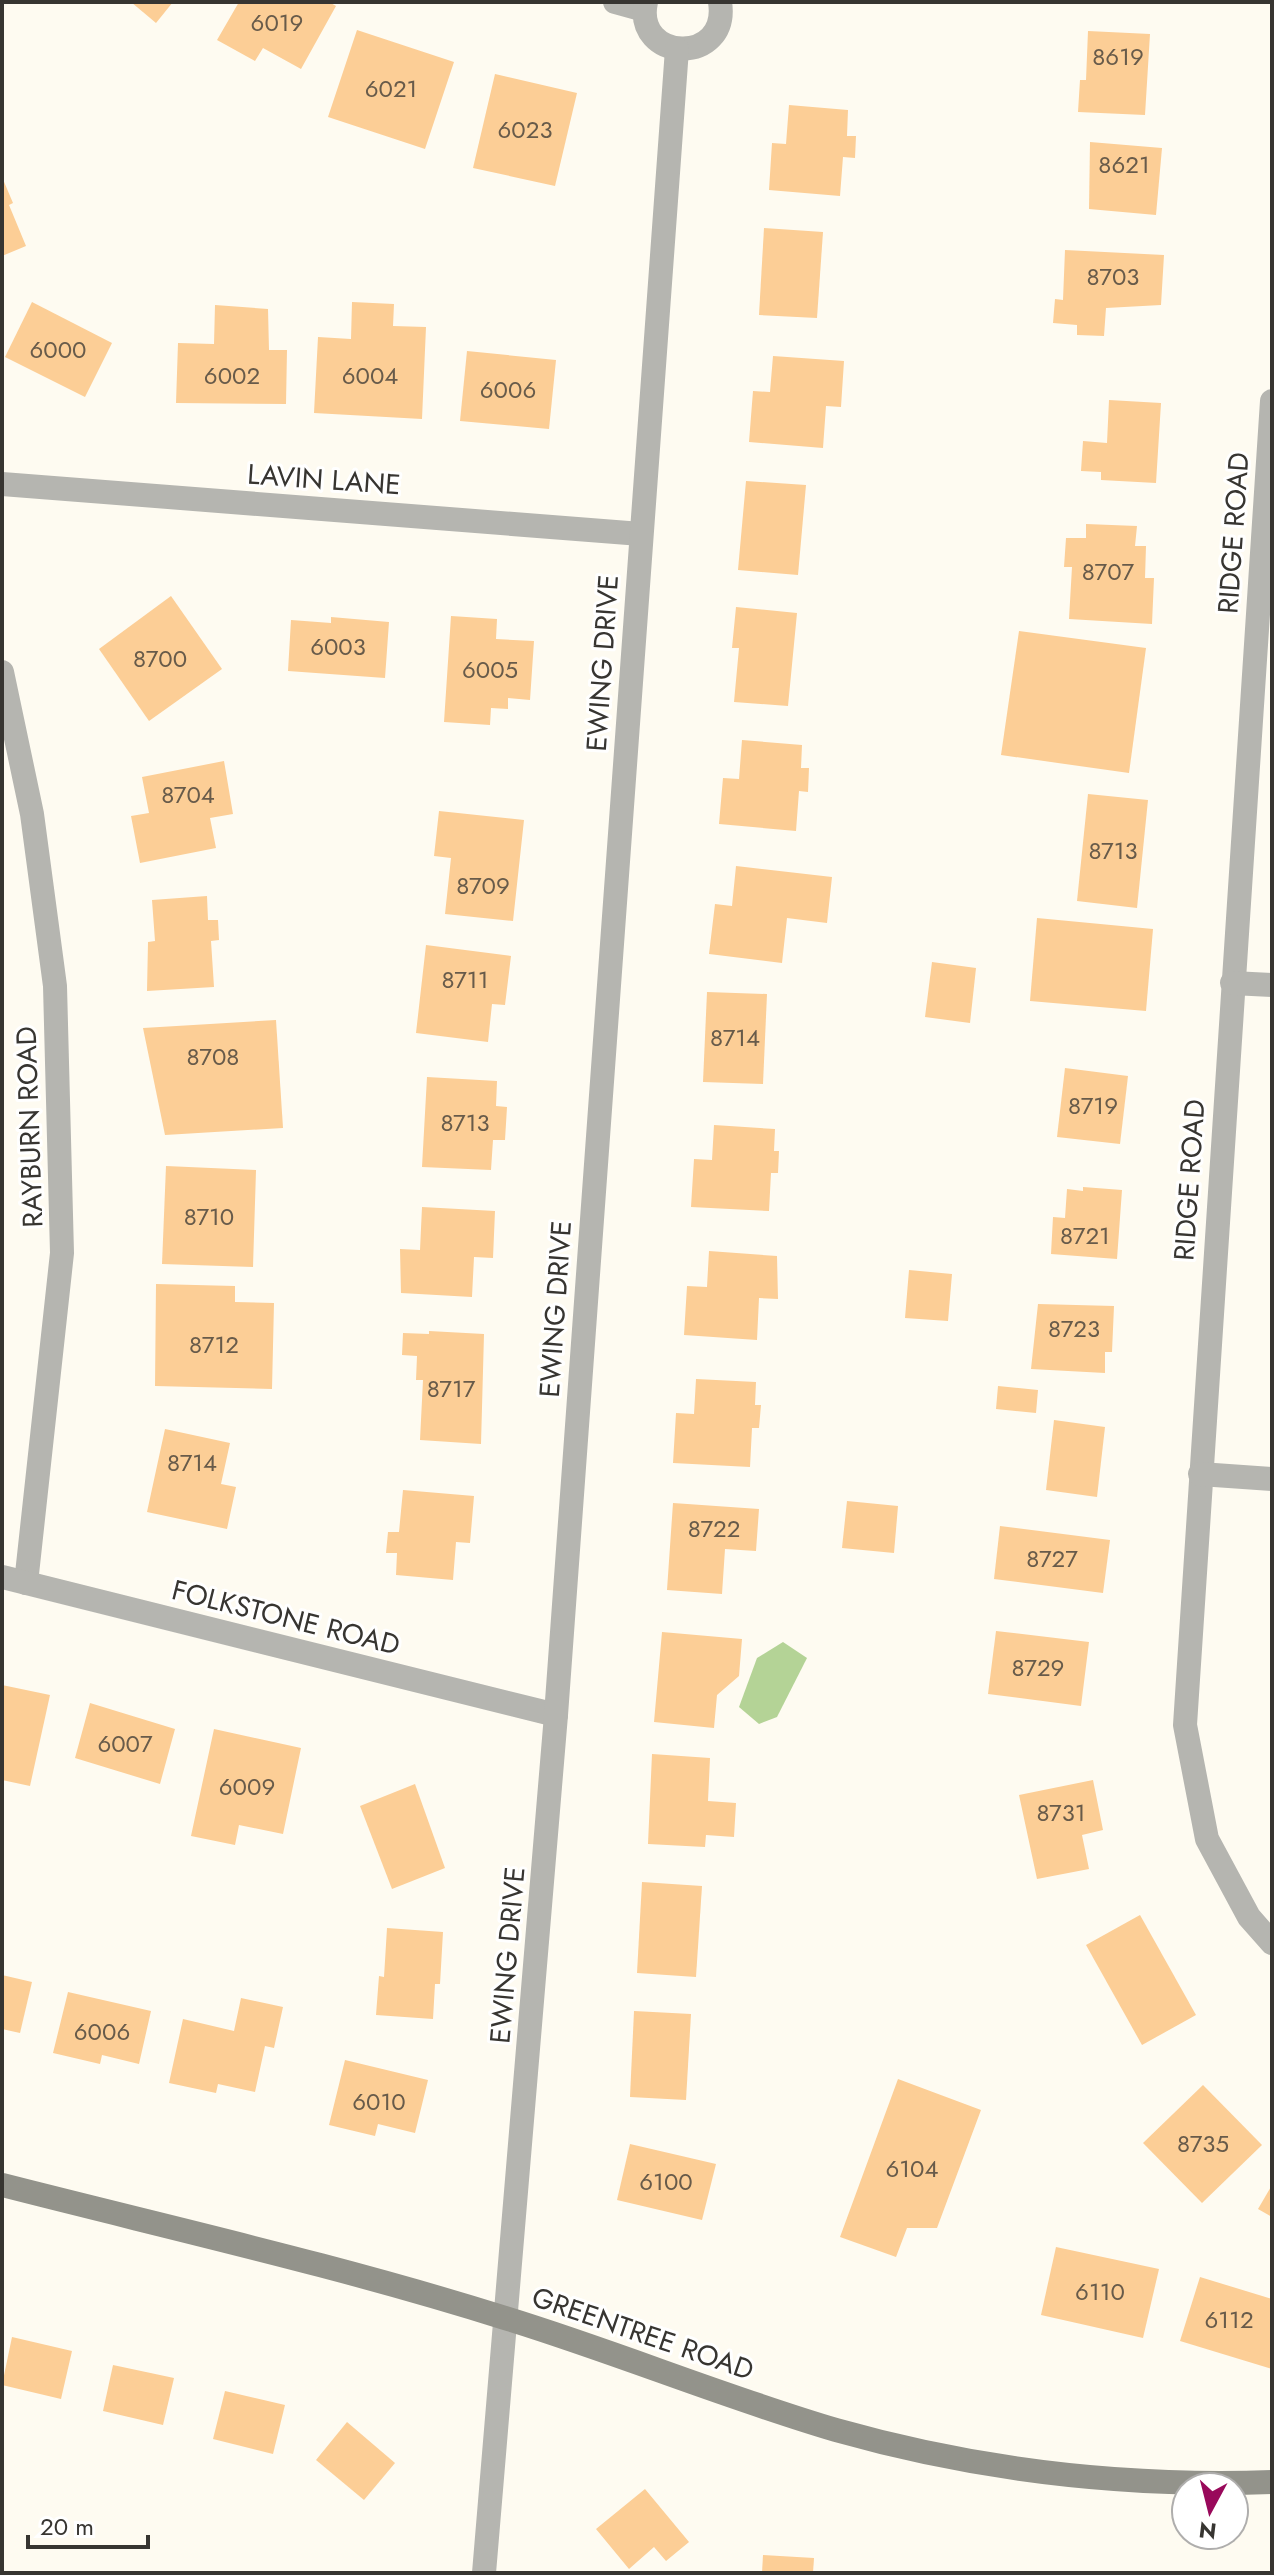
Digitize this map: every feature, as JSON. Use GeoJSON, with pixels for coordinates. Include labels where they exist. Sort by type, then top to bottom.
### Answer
{"type":"FeatureCollection","features":[{"type":"Feature","properties":{"kind":"street"},"geometry":{"type":"LineString","coordinates":[[615,2],[645,6],[646,21],[657,39],[677,49],[698,46],[707,41],[720,23],[720,2]]}},
{"type":"Feature","properties":{"kind":"street","name":"EWING DRIVE"},"geometry":{"type":"LineString","coordinates":[[484,2573],[556,1715],[677,49]]}},
{"type":"Feature","properties":{"kind":"street","name":"RIDGE ROAD"},"geometry":{"type":"LineString","coordinates":[[1272,401],[1185,1725],[1207,1839],[1249,1917],[1272,1943]]}},
{"type":"Feature","properties":{"kind":"street","name":"LAVIN LANE"},"geometry":{"type":"LineString","coordinates":[[2,484],[641,534]]}},
{"type":"Feature","properties":{"kind":"street","name":"RAYBURN ROAD"},"geometry":{"type":"LineString","coordinates":[[2,672],[32,814],[55,986],[62,1237],[14,1580]]}},
{"type":"Feature","properties":{"kind":"street"},"geometry":{"type":"LineString","coordinates":[[1232,983],[1272,985]]}},
{"type":"Feature","properties":{"kind":"street"},"geometry":{"type":"LineString","coordinates":[[1200,1474],[1272,1479]]}},
{"type":"Feature","properties":{"kind":"street","name":"FOLKSTONE ROAD"},"geometry":{"type":"LineString","coordinates":[[14,1580],[556,1715]]}},
{"type":"Feature","properties":{"kind":"street","name":"GREENTREE ROAD"},"geometry":{"type":"LineString","coordinates":[[2,2185],[507,2318],[835,2429],[911,2449],[1075,2476],[1152,2482],[1272,2482]]}},
{"type":"Feature","properties":{"kind":"shaded area"},"geometry":{"type":"Polygon","coordinates":[[[783,1642],[807,1658],[777,1717],[759,1724],[739,1707],[757,1658],[783,1642]]]}},
{"type":"Feature","properties":{"kind":"building"},"geometry":{"type":"Polygon","coordinates":[[[131,2],[173,2],[156,23],[131,2]]]}},
{"type":"Feature","properties":{"kind":"building"},"geometry":{"type":"Polygon","coordinates":[[[239,2],[329,2],[336,6],[301,69],[263,48],[255,61],[217,40],[239,2]]]}},
{"type":"Feature","properties":{"kind":"building"},"geometry":{"type":"Polygon","coordinates":[[[357,30],[454,62],[425,149],[328,117],[357,30]]]}},
{"type":"Feature","properties":{"kind":"building"},"geometry":{"type":"Polygon","coordinates":[[[1088,31],[1150,34],[1145,115],[1078,112],[1080,80],[1086,80],[1088,31]]]}},
{"type":"Feature","properties":{"kind":"building"},"geometry":{"type":"Polygon","coordinates":[[[495,74],[577,93],[555,186],[473,168],[495,74]]]}},
{"type":"Feature","properties":{"kind":"building"},"geometry":{"type":"Polygon","coordinates":[[[789,105],[848,110],[847,136],[856,136],[855,158],[843,157],[840,196],[769,190],[772,143],[786,144],[789,105]]]}},
{"type":"Feature","properties":{"kind":"building"},"geometry":{"type":"Polygon","coordinates":[[[1090,142],[1162,148],[1156,215],[1089,209],[1090,142]]]}},
{"type":"Feature","properties":{"kind":"building"},"geometry":{"type":"Polygon","coordinates":[[[2,177],[13,203],[9,205],[26,246],[2,256],[2,177]]]}},
{"type":"Feature","properties":{"kind":"building"},"geometry":{"type":"Polygon","coordinates":[[[764,228],[823,232],[817,318],[759,315],[764,228]]]}},
{"type":"Feature","properties":{"kind":"building"},"geometry":{"type":"Polygon","coordinates":[[[1065,250],[1164,255],[1161,305],[1106,308],[1104,336],[1077,335],[1077,325],[1053,323],[1055,299],[1063,300],[1065,250]]]}},
{"type":"Feature","properties":{"kind":"building"},"geometry":{"type":"Polygon","coordinates":[[[32,302],[112,343],[85,397],[5,357],[32,302]]]}},
{"type":"Feature","properties":{"kind":"building"},"geometry":{"type":"Polygon","coordinates":[[[352,302],[394,304],[393,326],[426,327],[422,419],[314,413],[318,337],[351,339],[352,302]]]}},
{"type":"Feature","properties":{"kind":"building"},"geometry":{"type":"Polygon","coordinates":[[[215,305],[268,309],[269,350],[287,350],[286,404],[176,403],[178,343],[214,344],[215,305]]]}},
{"type":"Feature","properties":{"kind":"building"},"geometry":{"type":"Polygon","coordinates":[[[467,351],[556,360],[549,429],[460,421],[467,351]]]}},
{"type":"Feature","properties":{"kind":"building"},"geometry":{"type":"Polygon","coordinates":[[[773,356],[844,361],[841,407],[826,406],[823,448],[749,442],[753,391],[770,392],[773,356]]]}},
{"type":"Feature","properties":{"kind":"building"},"geometry":{"type":"Polygon","coordinates":[[[1109,400],[1161,403],[1156,483],[1101,480],[1101,472],[1081,471],[1083,441],[1107,443],[1109,400]]]}},
{"type":"Feature","properties":{"kind":"building"},"geometry":{"type":"Polygon","coordinates":[[[746,481],[806,485],[798,575],[738,570],[746,481]]]}},
{"type":"Feature","properties":{"kind":"building"},"geometry":{"type":"Polygon","coordinates":[[[1086,524],[1137,526],[1135,546],[1146,546],[1145,578],[1154,578],[1152,624],[1069,619],[1072,567],[1064,567],[1066,538],[1086,538],[1086,524]]]}},
{"type":"Feature","properties":{"kind":"building"},"geometry":{"type":"Polygon","coordinates":[[[171,596],[222,669],[149,721],[99,649],[171,596]]]}},
{"type":"Feature","properties":{"kind":"building"},"geometry":{"type":"Polygon","coordinates":[[[736,607],[797,613],[788,706],[734,702],[739,648],[732,648],[736,607]]]}},
{"type":"Feature","properties":{"kind":"building"},"geometry":{"type":"Polygon","coordinates":[[[451,616],[497,619],[496,639],[534,641],[530,700],[508,698],[508,709],[491,708],[490,725],[444,722],[451,616]]]}},
{"type":"Feature","properties":{"kind":"building"},"geometry":{"type":"Polygon","coordinates":[[[331,617],[389,622],[385,678],[288,671],[291,620],[331,623],[331,617]]]}},
{"type":"Feature","properties":{"kind":"building"},"geometry":{"type":"Polygon","coordinates":[[[1019,631],[1146,648],[1129,773],[1001,755],[1019,631]]]}},
{"type":"Feature","properties":{"kind":"building"},"geometry":{"type":"Polygon","coordinates":[[[742,740],[802,745],[801,768],[809,768],[808,792],[799,791],[796,831],[719,824],[723,778],[739,779],[742,740]]]}},
{"type":"Feature","properties":{"kind":"building"},"geometry":{"type":"Polygon","coordinates":[[[224,761],[233,814],[210,818],[216,848],[140,863],[131,816],[149,813],[142,777],[224,761]]]}},
{"type":"Feature","properties":{"kind":"building"},"geometry":{"type":"Polygon","coordinates":[[[1088,794],[1148,800],[1137,908],[1077,901],[1088,794]]]}},
{"type":"Feature","properties":{"kind":"building"},"geometry":{"type":"Polygon","coordinates":[[[439,811],[524,820],[513,921],[445,914],[451,858],[434,856],[439,811]]]}},
{"type":"Feature","properties":{"kind":"building"},"geometry":{"type":"Polygon","coordinates":[[[736,866],[832,877],[827,923],[787,918],[782,963],[709,954],[715,904],[732,906],[736,866]]]}},
{"type":"Feature","properties":{"kind":"building"},"geometry":{"type":"Polygon","coordinates":[[[207,896],[208,920],[218,920],[219,940],[211,941],[214,987],[147,991],[148,942],[155,941],[152,900],[207,896]]]}},
{"type":"Feature","properties":{"kind":"building"},"geometry":{"type":"Polygon","coordinates":[[[1037,918],[1153,929],[1146,1011],[1030,1001],[1037,918]]]}},
{"type":"Feature","properties":{"kind":"building"},"geometry":{"type":"Polygon","coordinates":[[[426,945],[511,956],[505,1005],[492,1004],[488,1042],[416,1033],[426,945]]]}},
{"type":"Feature","properties":{"kind":"building"},"geometry":{"type":"Polygon","coordinates":[[[932,962],[976,968],[970,1023],[925,1017],[932,962]]]}},
{"type":"Feature","properties":{"kind":"building"},"geometry":{"type":"Polygon","coordinates":[[[707,992],[767,994],[763,1084],[703,1082],[707,992]]]}},
{"type":"Feature","properties":{"kind":"building"},"geometry":{"type":"Polygon","coordinates":[[[276,1020],[283,1128],[165,1135],[143,1028],[276,1020]]]}},
{"type":"Feature","properties":{"kind":"building"},"geometry":{"type":"Polygon","coordinates":[[[1065,1068],[1128,1076],[1120,1144],[1057,1137],[1065,1068]]]}},
{"type":"Feature","properties":{"kind":"building"},"geometry":{"type":"Polygon","coordinates":[[[427,1077],[497,1081],[496,1106],[507,1107],[505,1140],[493,1140],[491,1170],[422,1167],[427,1077]]]}},
{"type":"Feature","properties":{"kind":"building"},"geometry":{"type":"Polygon","coordinates":[[[714,1125],[775,1129],[774,1151],[779,1151],[778,1173],[771,1173],[769,1211],[691,1207],[694,1159],[712,1160],[714,1125]]]}},
{"type":"Feature","properties":{"kind":"building"},"geometry":{"type":"Polygon","coordinates":[[[166,1166],[256,1170],[253,1267],[162,1264],[166,1166]]]}},
{"type":"Feature","properties":{"kind":"building"},"geometry":{"type":"Polygon","coordinates":[[[1083,1187],[1122,1190],[1117,1259],[1051,1254],[1053,1217],[1065,1218],[1067,1189],[1083,1191],[1083,1187]]]}},
{"type":"Feature","properties":{"kind":"building"},"geometry":{"type":"Polygon","coordinates":[[[422,1207],[495,1211],[493,1258],[474,1257],[472,1297],[401,1293],[400,1249],[420,1250],[422,1207]]]}},
{"type":"Feature","properties":{"kind":"building"},"geometry":{"type":"Polygon","coordinates":[[[709,1251],[777,1256],[778,1299],[759,1298],[757,1340],[684,1335],[687,1286],[707,1287],[709,1251]]]}},
{"type":"Feature","properties":{"kind":"building"},"geometry":{"type":"Polygon","coordinates":[[[909,1270],[952,1274],[948,1321],[905,1318],[909,1270]]]}},
{"type":"Feature","properties":{"kind":"building"},"geometry":{"type":"Polygon","coordinates":[[[156,1284],[235,1286],[235,1302],[274,1303],[272,1389],[155,1386],[156,1284]]]}},
{"type":"Feature","properties":{"kind":"building"},"geometry":{"type":"Polygon","coordinates":[[[1038,1304],[1114,1306],[1112,1352],[1105,1352],[1105,1373],[1031,1369],[1038,1304]]]}},
{"type":"Feature","properties":{"kind":"building"},"geometry":{"type":"Polygon","coordinates":[[[429,1331],[484,1334],[481,1444],[420,1440],[423,1380],[416,1380],[417,1356],[402,1355],[403,1333],[429,1334],[429,1331]]]}},
{"type":"Feature","properties":{"kind":"building"},"geometry":{"type":"Polygon","coordinates":[[[696,1379],[756,1382],[755,1405],[761,1405],[759,1428],[752,1428],[750,1467],[673,1463],[676,1413],[694,1414],[696,1379]]]}},
{"type":"Feature","properties":{"kind":"building"},"geometry":{"type":"Polygon","coordinates":[[[998,1386],[1038,1390],[1036,1413],[996,1409],[998,1386]]]}},
{"type":"Feature","properties":{"kind":"building"},"geometry":{"type":"Polygon","coordinates":[[[1054,1420],[1105,1427],[1097,1497],[1046,1490],[1054,1420]]]}},
{"type":"Feature","properties":{"kind":"building"},"geometry":{"type":"Polygon","coordinates":[[[165,1429],[230,1443],[221,1484],[236,1487],[227,1529],[147,1512],[165,1429]]]}},
{"type":"Feature","properties":{"kind":"building"},"geometry":{"type":"Polygon","coordinates":[[[403,1490],[474,1496],[470,1543],[456,1542],[453,1580],[396,1575],[397,1553],[386,1553],[388,1532],[399,1532],[403,1490]]]}},
{"type":"Feature","properties":{"kind":"building"},"geometry":{"type":"Polygon","coordinates":[[[847,1501],[898,1506],[894,1553],[842,1548],[847,1501]]]}},
{"type":"Feature","properties":{"kind":"building"},"geometry":{"type":"Polygon","coordinates":[[[673,1503],[759,1509],[756,1551],[725,1549],[722,1594],[667,1590],[673,1503]]]}},
{"type":"Feature","properties":{"kind":"building"},"geometry":{"type":"Polygon","coordinates":[[[1000,1526],[1110,1540],[1103,1593],[994,1579],[1000,1526]]]}},
{"type":"Feature","properties":{"kind":"building"},"geometry":{"type":"Polygon","coordinates":[[[996,1631],[1089,1642],[1081,1706],[988,1694],[996,1631]]]}},
{"type":"Feature","properties":{"kind":"building"},"geometry":{"type":"Polygon","coordinates":[[[662,1632],[742,1639],[739,1676],[717,1695],[714,1728],[654,1722],[662,1632]]]}},
{"type":"Feature","properties":{"kind":"building"},"geometry":{"type":"Polygon","coordinates":[[[2,1685],[50,1695],[30,1786],[2,1780],[2,1685]]]}},
{"type":"Feature","properties":{"kind":"building"},"geometry":{"type":"Polygon","coordinates":[[[90,1703],[175,1729],[160,1784],[75,1758],[90,1703]]]}},
{"type":"Feature","properties":{"kind":"building"},"geometry":{"type":"Polygon","coordinates":[[[214,1729],[301,1748],[283,1834],[239,1825],[235,1845],[191,1836],[214,1729]]]}},
{"type":"Feature","properties":{"kind":"building"},"geometry":{"type":"Polygon","coordinates":[[[652,1754],[710,1758],[708,1801],[736,1803],[734,1837],[706,1835],[705,1847],[648,1844],[652,1754]]]}},
{"type":"Feature","properties":{"kind":"building"},"geometry":{"type":"Polygon","coordinates":[[[1093,1780],[1103,1830],[1082,1835],[1089,1869],[1037,1879],[1019,1795],[1093,1780]]]}},
{"type":"Feature","properties":{"kind":"building"},"geometry":{"type":"Polygon","coordinates":[[[415,1784],[445,1868],[392,1889],[360,1806],[415,1784]]]}},
{"type":"Feature","properties":{"kind":"building"},"geometry":{"type":"Polygon","coordinates":[[[642,1882],[702,1886],[696,1977],[637,1973],[642,1882]]]}},
{"type":"Feature","properties":{"kind":"building"},"geometry":{"type":"Polygon","coordinates":[[[1140,1915],[1196,2015],[1142,2045],[1086,1945],[1140,1915]]]}},
{"type":"Feature","properties":{"kind":"building"},"geometry":{"type":"Polygon","coordinates":[[[387,1928],[443,1932],[440,1984],[435,1984],[433,2019],[376,2015],[379,1976],[384,1977],[387,1928]]]}},
{"type":"Feature","properties":{"kind":"building"},"geometry":{"type":"Polygon","coordinates":[[[2,1975],[32,1982],[20,2033],[2,2029],[2,1975]]]}},
{"type":"Feature","properties":{"kind":"building"},"geometry":{"type":"Polygon","coordinates":[[[68,1992],[151,2011],[139,2064],[102,2055],[100,2064],[53,2053],[68,1992]]]}},
{"type":"Feature","properties":{"kind":"building"},"geometry":{"type":"Polygon","coordinates":[[[241,1998],[283,2007],[274,2048],[265,2046],[255,2092],[218,2084],[216,2093],[169,2083],[183,2019],[234,2031],[241,1998]]]}},
{"type":"Feature","properties":{"kind":"building"},"geometry":{"type":"Polygon","coordinates":[[[634,2011],[691,2014],[686,2100],[630,2097],[634,2011]]]}},
{"type":"Feature","properties":{"kind":"building"},"geometry":{"type":"Polygon","coordinates":[[[345,2060],[428,2080],[415,2133],[378,2124],[375,2136],[329,2125],[345,2060]]]}},
{"type":"Feature","properties":{"kind":"building"},"geometry":{"type":"Polygon","coordinates":[[[898,2079],[981,2110],[937,2228],[907,2228],[896,2257],[840,2237],[898,2079]]]}},
{"type":"Feature","properties":{"kind":"building"},"geometry":{"type":"Polygon","coordinates":[[[1203,2085],[1262,2145],[1202,2203],[1143,2143],[1203,2085]]]}},
{"type":"Feature","properties":{"kind":"building"},"geometry":{"type":"Polygon","coordinates":[[[630,2144],[716,2164],[702,2220],[617,2200],[630,2144]]]}},
{"type":"Feature","properties":{"kind":"building"},"geometry":{"type":"Polygon","coordinates":[[[1272,2185],[1272,2217],[1258,2209],[1272,2185]]]}},
{"type":"Feature","properties":{"kind":"building"},"geometry":{"type":"Polygon","coordinates":[[[1056,2247],[1159,2269],[1143,2338],[1041,2315],[1056,2247]]]}},
{"type":"Feature","properties":{"kind":"building"},"geometry":{"type":"Polygon","coordinates":[[[1200,2277],[1272,2299],[1272,2369],[1180,2341],[1200,2277]]]}},
{"type":"Feature","properties":{"kind":"building"},"geometry":{"type":"Polygon","coordinates":[[[12,2337],[72,2351],[61,2399],[2,2385],[12,2337]]]}},
{"type":"Feature","properties":{"kind":"building"},"geometry":{"type":"Polygon","coordinates":[[[113,2365],[174,2378],[163,2425],[103,2411],[113,2365]]]}},
{"type":"Feature","properties":{"kind":"building"},"geometry":{"type":"Polygon","coordinates":[[[225,2391],[285,2405],[273,2454],[213,2439],[225,2391]]]}},
{"type":"Feature","properties":{"kind":"building"},"geometry":{"type":"Polygon","coordinates":[[[347,2422],[395,2463],[364,2500],[316,2460],[347,2422]]]}},
{"type":"Feature","properties":{"kind":"building"},"geometry":{"type":"Polygon","coordinates":[[[645,2489],[689,2542],[666,2561],[654,2547],[629,2569],[596,2529],[645,2489]]]}},
{"type":"Feature","properties":{"kind":"building"},"geometry":{"type":"Polygon","coordinates":[[[763,2555],[814,2558],[813,2573],[762,2573],[763,2555]]]}}]}
